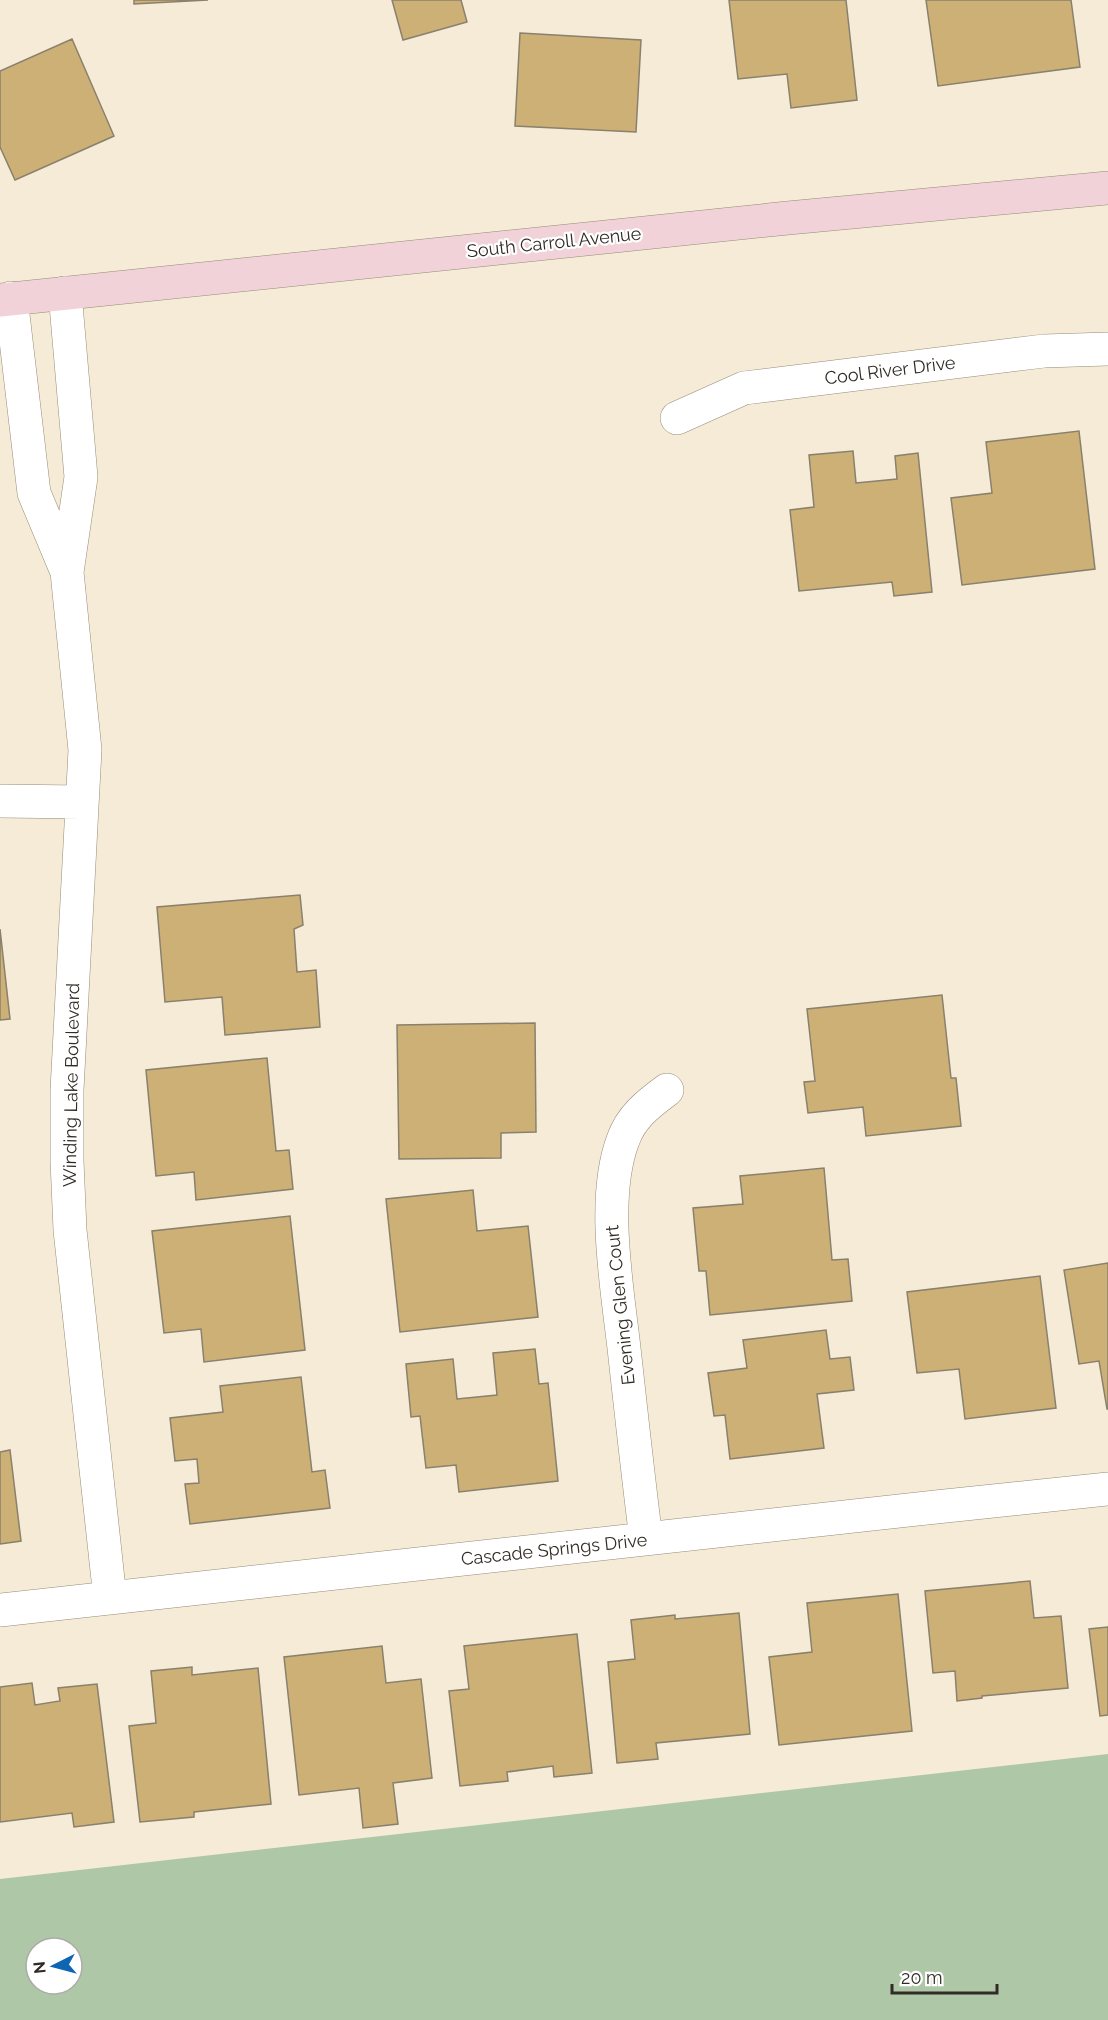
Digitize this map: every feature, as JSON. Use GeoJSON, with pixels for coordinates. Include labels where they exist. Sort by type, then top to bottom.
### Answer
{"type":"FeatureCollection","features":[{"type":"Feature","properties":{"kind":"main road","name":"South Carroll Avenue"},"geometry":{"type":"LineString","coordinates":[[5,299],[788,218],[1108,188]]}},
{"type":"Feature","properties":{"kind":"street","name":"Winding Lake Boulevard"},"geometry":{"type":"LineString","coordinates":[[65,293],[81,477],[67,572],[85,750],[67,1090],[67,1161],[70,1230],[110,1598]]}},
{"type":"Feature","properties":{"kind":"street","name":"Winding Lake Boulevard"},"geometry":{"type":"LineString","coordinates":[[5,299],[34,493],[67,572]]}},
{"type":"Feature","properties":{"kind":"street","name":"Cool River Drive"},"geometry":{"type":"LineString","coordinates":[[677,418],[744,388],[1044,351],[1108,350]]}},
{"type":"Feature","properties":{"kind":"street"},"geometry":{"type":"LineString","coordinates":[[0,801],[81,802]]}},
{"type":"Feature","properties":{"kind":"street","name":"Evening Glen Court"},"geometry":{"type":"LineString","coordinates":[[646,1539],[616,1279],[611,1210],[617,1164],[623,1140],[633,1119],[667,1090]]}},
{"type":"Feature","properties":{"kind":"street","name":"Cascade Springs Drive"},"geometry":{"type":"LineString","coordinates":[[0,1610],[1108,1489]]}},
{"type":"Feature","properties":{"kind":"green space"},"geometry":{"type":"Polygon","coordinates":[[[1108,1754],[1108,2020],[0,2020],[0,1879],[1108,1754]]]}},
{"type":"Feature","properties":{"kind":"building"},"geometry":{"type":"Polygon","coordinates":[[[134,0],[208,0],[134,4],[134,0]]]}},
{"type":"Feature","properties":{"kind":"building"},"geometry":{"type":"Polygon","coordinates":[[[392,0],[461,0],[467,22],[403,40],[392,0]]]}},
{"type":"Feature","properties":{"kind":"building"},"geometry":{"type":"Polygon","coordinates":[[[729,0],[846,0],[857,100],[791,108],[787,74],[738,79],[729,0]]]}},
{"type":"Feature","properties":{"kind":"building"},"geometry":{"type":"Polygon","coordinates":[[[926,0],[1071,0],[1080,67],[938,86],[926,0]]]}},
{"type":"Feature","properties":{"kind":"building"},"geometry":{"type":"Polygon","coordinates":[[[520,33],[641,40],[636,132],[515,126],[520,33]]]}},
{"type":"Feature","properties":{"kind":"building"},"geometry":{"type":"Polygon","coordinates":[[[72,39],[114,136],[15,180],[0,147],[0,71],[72,39]]]}},
{"type":"Feature","properties":{"kind":"building"},"geometry":{"type":"Polygon","coordinates":[[[1079,431],[1095,569],[962,585],[951,498],[992,493],[986,442],[1079,431]]]}},
{"type":"Feature","properties":{"kind":"building"},"geometry":{"type":"Polygon","coordinates":[[[853,451],[856,483],[897,479],[895,456],[918,453],[932,592],[894,596],[892,582],[799,591],[790,510],[814,507],[809,455],[853,451]]]}},
{"type":"Feature","properties":{"kind":"building"},"geometry":{"type":"Polygon","coordinates":[[[300,895],[303,925],[294,929],[297,972],[316,970],[320,1027],[225,1035],[222,997],[165,1002],[157,907],[300,895]]]}},
{"type":"Feature","properties":{"kind":"building"},"geometry":{"type":"Polygon","coordinates":[[[0,929],[10,1019],[0,1020],[0,929]]]}},
{"type":"Feature","properties":{"kind":"building"},"geometry":{"type":"Polygon","coordinates":[[[942,995],[951,1078],[956,1078],[961,1126],[866,1136],[863,1107],[808,1113],[804,1082],[815,1081],[807,1009],[942,995]]]}},
{"type":"Feature","properties":{"kind":"building"},"geometry":{"type":"Polygon","coordinates":[[[535,1023],[536,1132],[501,1133],[501,1158],[399,1159],[397,1025],[535,1023]]]}},
{"type":"Feature","properties":{"kind":"building"},"geometry":{"type":"Polygon","coordinates":[[[267,1058],[276,1151],[289,1150],[293,1189],[196,1200],[194,1172],[156,1176],[146,1070],[267,1058]]]}},
{"type":"Feature","properties":{"kind":"building"},"geometry":{"type":"Polygon","coordinates":[[[824,1168],[832,1260],[848,1259],[852,1301],[710,1315],[706,1271],[699,1271],[693,1208],[743,1204],[740,1176],[824,1168]]]}},
{"type":"Feature","properties":{"kind":"building"},"geometry":{"type":"Polygon","coordinates":[[[473,1190],[477,1231],[528,1226],[538,1317],[400,1332],[386,1199],[473,1190]]]}},
{"type":"Feature","properties":{"kind":"building"},"geometry":{"type":"Polygon","coordinates":[[[290,1216],[305,1350],[204,1362],[201,1329],[164,1333],[152,1231],[290,1216]]]}},
{"type":"Feature","properties":{"kind":"building"},"geometry":{"type":"Polygon","coordinates":[[[1108,1263],[1107,1409],[1099,1361],[1079,1364],[1064,1270],[1108,1263]]]}},
{"type":"Feature","properties":{"kind":"building"},"geometry":{"type":"Polygon","coordinates":[[[1040,1276],[1056,1408],[965,1419],[959,1369],[917,1373],[907,1292],[1040,1276]]]}},
{"type":"Feature","properties":{"kind":"building"},"geometry":{"type":"Polygon","coordinates":[[[826,1330],[830,1359],[850,1357],[854,1390],[817,1394],[824,1448],[730,1459],[725,1415],[714,1416],[708,1373],[747,1368],[743,1340],[826,1330]]]}},
{"type":"Feature","properties":{"kind":"building"},"geometry":{"type":"Polygon","coordinates":[[[535,1349],[539,1384],[548,1383],[558,1481],[459,1492],[456,1465],[426,1468],[420,1416],[411,1417],[406,1364],[453,1359],[457,1399],[497,1395],[493,1353],[535,1349]]]}},
{"type":"Feature","properties":{"kind":"building"},"geometry":{"type":"Polygon","coordinates":[[[301,1377],[312,1472],[325,1470],[330,1508],[190,1524],[185,1484],[199,1483],[197,1459],[175,1461],[170,1418],[223,1412],[220,1386],[301,1377]]]}},
{"type":"Feature","properties":{"kind":"building"},"geometry":{"type":"Polygon","coordinates":[[[10,1450],[21,1541],[0,1544],[0,1452],[10,1450]]]}},
{"type":"Feature","properties":{"kind":"building"},"geometry":{"type":"Polygon","coordinates":[[[1030,1581],[1034,1618],[1061,1616],[1068,1688],[982,1696],[982,1698],[957,1701],[955,1671],[933,1673],[925,1591],[1030,1581]]]}},
{"type":"Feature","properties":{"kind":"building"},"geometry":{"type":"Polygon","coordinates":[[[898,1594],[912,1731],[779,1745],[769,1657],[812,1652],[807,1603],[898,1594]]]}},
{"type":"Feature","properties":{"kind":"building"},"geometry":{"type":"Polygon","coordinates":[[[739,1613],[750,1734],[656,1743],[658,1759],[617,1763],[608,1662],[635,1659],[631,1620],[675,1615],[675,1619],[739,1613]]]}},
{"type":"Feature","properties":{"kind":"building"},"geometry":{"type":"Polygon","coordinates":[[[1108,1627],[1108,1715],[1100,1716],[1089,1629],[1108,1627]]]}},
{"type":"Feature","properties":{"kind":"building"},"geometry":{"type":"Polygon","coordinates":[[[577,1634],[592,1773],[554,1777],[553,1766],[507,1772],[508,1781],[460,1786],[449,1691],[469,1689],[464,1646],[577,1634]]]}},
{"type":"Feature","properties":{"kind":"building"},"geometry":{"type":"Polygon","coordinates":[[[382,1646],[386,1683],[421,1679],[432,1778],[393,1783],[398,1824],[363,1828],[359,1788],[299,1795],[284,1657],[382,1646]]]}},
{"type":"Feature","properties":{"kind":"building"},"geometry":{"type":"Polygon","coordinates":[[[192,1667],[192,1675],[258,1668],[271,1804],[194,1812],[194,1817],[140,1822],[129,1726],[156,1723],[151,1671],[192,1667]]]}},
{"type":"Feature","properties":{"kind":"building"},"geometry":{"type":"Polygon","coordinates":[[[32,1683],[35,1705],[60,1701],[58,1688],[97,1684],[114,1822],[74,1827],[72,1813],[0,1822],[0,1687],[32,1683]]]}}]}
